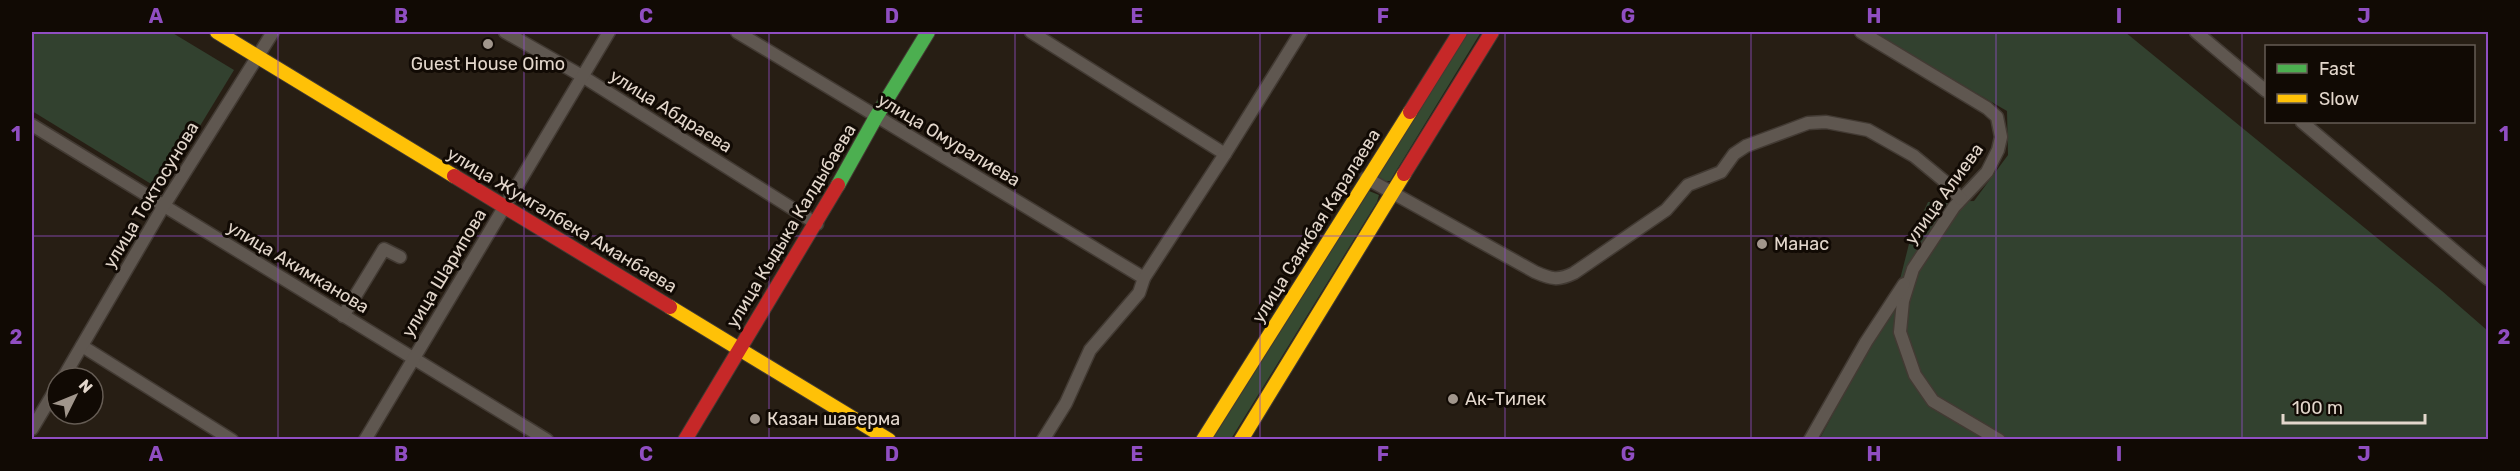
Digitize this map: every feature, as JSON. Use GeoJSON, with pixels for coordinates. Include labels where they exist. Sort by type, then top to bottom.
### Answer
{"type":"FeatureCollection","features":[{"type":"Feature","properties":{"kind":"street","name":"улица Жумгалбека Аманбаева"},"geometry":{"type":"LineString","coordinates":[[217,32],[889,440]]}},
{"type":"Feature","properties":{"kind":"street","name":"улица Токтосунова"},"geometry":{"type":"LineString","coordinates":[[70,366],[163,207],[273,32]]}},
{"type":"Feature","properties":{"kind":"street","name":"улица Абдраева"},"geometry":{"type":"LineString","coordinates":[[505,32],[582,76],[817,224]]}},
{"type":"Feature","properties":{"kind":"street","name":"улица Шарипова"},"geometry":{"type":"LineString","coordinates":[[365,440],[609,32]]}},
{"type":"Feature","properties":{"kind":"street","name":"улица Омуралиева"},"geometry":{"type":"LineString","coordinates":[[737,32],[1144,278]]}},
{"type":"Feature","properties":{"kind":"street","name":"улица Кыдыка Калдыбаева"},"geometry":{"type":"LineString","coordinates":[[685,440],[739,348],[817,224],[876,117],[928,32]]}},
{"type":"Feature","properties":{"kind":"street"},"geometry":{"type":"LineString","coordinates":[[1031,32],[1225,154]]}},
{"type":"Feature","properties":{"kind":"street"},"geometry":{"type":"LineString","coordinates":[[1043,440],[1066,403],[1090,350],[1139,294],[1144,278],[1225,154],[1300,32]]}},
{"type":"Feature","properties":{"kind":"street","name":"улица Саякбая Каралаева"},"geometry":{"type":"LineString","coordinates":[[1203,440],[1460,32]]}},
{"type":"Feature","properties":{"kind":"street"},"geometry":{"type":"LineString","coordinates":[[1241,440],[1492,32]]}},
{"type":"Feature","properties":{"kind":"street","name":"улица Алиева"},"geometry":{"type":"LineString","coordinates":[[1861,32],[1987,108],[1997,117],[2001,137],[1998,150],[1986,172],[1961,199],[1913,269],[1903,302],[1900,332],[1915,375],[1934,401],[1999,440]]}},
{"type":"Feature","properties":{"kind":"street"},"geometry":{"type":"LineString","coordinates":[[2196,32],[2265,90]]}},
{"type":"Feature","properties":{"kind":"street"},"geometry":{"type":"LineString","coordinates":[[1366,178],[1394,191],[1535,272],[1552,279],[1562,279],[1574,273],[1666,210],[1688,184],[1722,172],[1734,154],[1746,146],[1808,123],[1826,122],[1868,130],[1914,156],[1943,180],[1961,199]]}},
{"type":"Feature","properties":{"kind":"street"},"geometry":{"type":"LineString","coordinates":[[2303,123],[2488,279]]}},
{"type":"Feature","properties":{"kind":"street","name":"улица Акимканова"},"geometry":{"type":"LineString","coordinates":[[32,125],[547,440]]}},
{"type":"Feature","properties":{"kind":"street"},"geometry":{"type":"LineString","coordinates":[[343,316],[384,249],[400,257]]}},
{"type":"Feature","properties":{"kind":"street"},"geometry":{"type":"LineString","coordinates":[[1810,440],[1866,342],[1913,269]]}},
{"type":"Feature","properties":{"kind":"street"},"geometry":{"type":"LineString","coordinates":[[82,346],[232,440]]}},
{"type":"Feature","properties":{"kind":"street"},"geometry":{"type":"LineString","coordinates":[[32,429],[45,407]]}},
{"type":"Feature","properties":{"kind":"green space"},"geometry":{"type":"Polygon","coordinates":[[[32,32],[171,32],[234,70],[161,190],[32,111],[32,32]]]}},
{"type":"Feature","properties":{"kind":"green space"},"geometry":{"type":"Polygon","coordinates":[[[1468,32],[1481,32],[1390,181],[1381,181],[1378,177],[1468,32]]]}},
{"type":"Feature","properties":{"kind":"green space"},"geometry":{"type":"Polygon","coordinates":[[[1871,32],[2125,32],[2488,331],[2488,439],[1819,440],[1895,299],[1910,240],[1928,202],[1974,201],[2008,155],[2007,111],[1871,32]]]}},
{"type":"Feature","properties":{"kind":"green space"},"geometry":{"type":"Polygon","coordinates":[[[1369,191],[1379,195],[1377,202],[1231,439],[1212,440],[1369,191]]]}},
{"type":"Feature","properties":{"kind":"traffic: fast"},"geometry":{"type":"LineString","coordinates":[[838,185],[928,32]]}},
{"type":"Feature","properties":{"kind":"traffic: slow"},"geometry":{"type":"LineString","coordinates":[[217,32],[454,176]]}},
{"type":"Feature","properties":{"kind":"traffic: slow"},"geometry":{"type":"LineString","coordinates":[[1203,440],[1410,112]]}},
{"type":"Feature","properties":{"kind":"traffic: slow"},"geometry":{"type":"LineString","coordinates":[[1241,440],[1404,174]]}},
{"type":"Feature","properties":{"kind":"traffic: slow"},"geometry":{"type":"LineString","coordinates":[[670,307],[889,440]]}},
{"type":"Feature","properties":{"kind":"traffic: jam"},"geometry":{"type":"LineString","coordinates":[[1410,112],[1460,32]]}},
{"type":"Feature","properties":{"kind":"traffic: jam"},"geometry":{"type":"LineString","coordinates":[[1404,174],[1492,32]]}},
{"type":"Feature","properties":{"kind":"traffic: jam"},"geometry":{"type":"LineString","coordinates":[[454,176],[670,307]]}},
{"type":"Feature","properties":{"kind":"traffic: jam"},"geometry":{"type":"LineString","coordinates":[[685,440],[838,185]]}},
{"type":"Feature","properties":{"kind":"place","name":"Guest House Oimo"},"geometry":{"type":"Point","coordinates":[488,44]}},
{"type":"Feature","properties":{"kind":"place","name":"Манас"},"geometry":{"type":"Point","coordinates":[1762,244]}},
{"type":"Feature","properties":{"kind":"place","name":"Ак-Тилек"},"geometry":{"type":"Point","coordinates":[1453,399]}},
{"type":"Feature","properties":{"kind":"place","name":"Казан шаверма"},"geometry":{"type":"Point","coordinates":[755,419]}}]}
